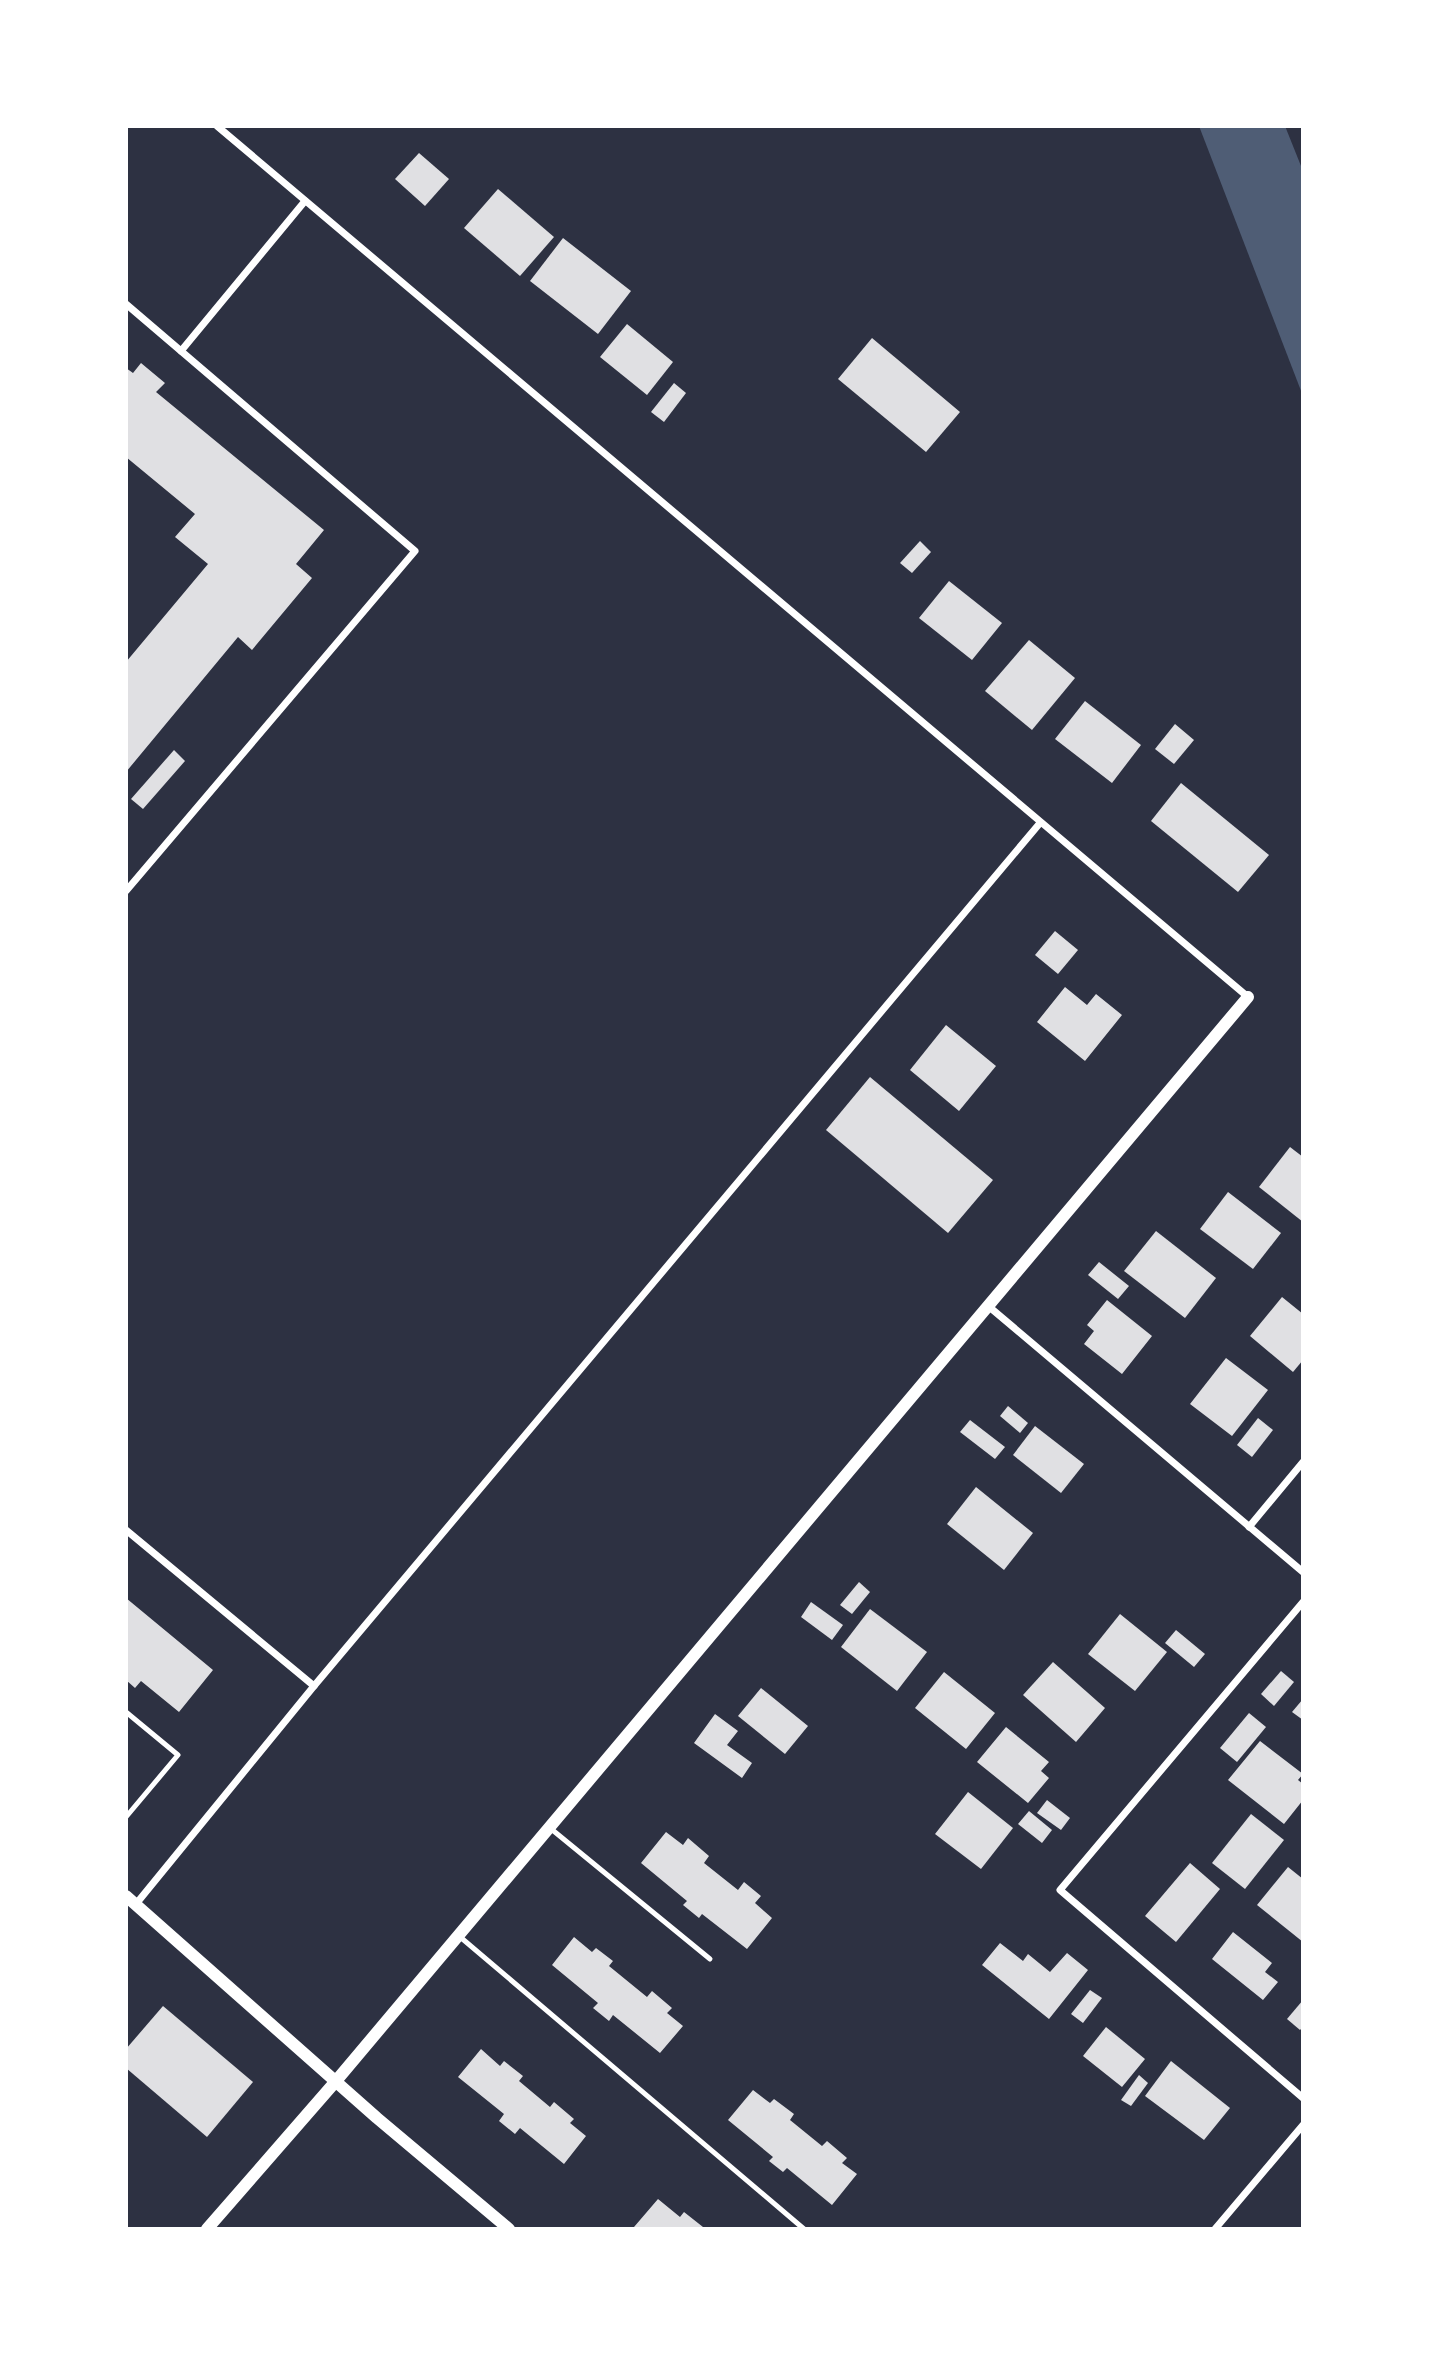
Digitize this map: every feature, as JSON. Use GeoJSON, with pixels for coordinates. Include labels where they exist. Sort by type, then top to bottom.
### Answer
{"type":"FeatureCollection","features":[{"type":"Feature","properties":{"kind":"street"},"geometry":{"type":"LineString","coordinates":[[207,2229],[335,2081],[1248,997],[217,126]]}},
{"type":"Feature","properties":{"kind":"street"},"geometry":{"type":"LineString","coordinates":[[181,351],[305,201]]}},
{"type":"Feature","properties":{"kind":"street"},"geometry":{"type":"LineString","coordinates":[[126,304],[415,551],[126,891]]}},
{"type":"Feature","properties":{"kind":"street"},"geometry":{"type":"LineString","coordinates":[[509,2229],[335,2081],[131,1900],[1040,823]]}},
{"type":"Feature","properties":{"kind":"street"},"geometry":{"type":"LineString","coordinates":[[987,1305],[1303,1572]]}},
{"type":"Feature","properties":{"kind":"street"},"geometry":{"type":"LineString","coordinates":[[1249,1527],[1303,1462]]}},
{"type":"Feature","properties":{"kind":"street"},"geometry":{"type":"LineString","coordinates":[[126,1531],[314,1686]]}},
{"type":"Feature","properties":{"kind":"street"},"geometry":{"type":"LineString","coordinates":[[1303,1602],[1060,1890],[1303,2098]]}},
{"type":"Feature","properties":{"kind":"street"},"geometry":{"type":"LineString","coordinates":[[1214,2229],[1303,2125]]}},
{"type":"Feature","properties":{"kind":"lane"},"geometry":{"type":"LineString","coordinates":[[126,1712],[178,1755],[126,1817]]}},
{"type":"Feature","properties":{"kind":"lane"},"geometry":{"type":"LineString","coordinates":[[549,1827],[710,1959]]}},
{"type":"Feature","properties":{"kind":"lane"},"geometry":{"type":"LineString","coordinates":[[458,1935],[804,2229]]}},
{"type":"Feature","properties":{"kind":"water"},"geometry":{"type":"Polygon","coordinates":[[[1199,126],[1285,126],[1303,171],[1303,396],[1199,126]]]}},
{"type":"Feature","properties":{"kind":"building"},"geometry":{"type":"Polygon","coordinates":[[[419,153],[449,179],[425,206],[395,179],[419,153]]]}},
{"type":"Feature","properties":{"kind":"building"},"geometry":{"type":"Polygon","coordinates":[[[498,189],[554,237],[520,276],[464,228],[498,189]]]}},
{"type":"Feature","properties":{"kind":"building"},"geometry":{"type":"Polygon","coordinates":[[[563,238],[631,291],[598,334],[530,281],[563,238]]]}},
{"type":"Feature","properties":{"kind":"building"},"geometry":{"type":"Polygon","coordinates":[[[627,324],[673,362],[647,395],[600,357],[627,324]]]}},
{"type":"Feature","properties":{"kind":"building"},"geometry":{"type":"Polygon","coordinates":[[[872,338],[960,412],[926,452],[838,379],[872,338]]]}},
{"type":"Feature","properties":{"kind":"building"},"geometry":{"type":"Polygon","coordinates":[[[141,363],[165,383],[156,392],[324,530],[296,564],[312,578],[252,650],[238,637],[126,772],[126,662],[208,564],[175,537],[195,514],[126,457],[126,368],[133,373],[141,363]]]}},
{"type":"Feature","properties":{"kind":"building"},"geometry":{"type":"Polygon","coordinates":[[[674,383],[686,393],[664,422],[651,412],[674,383]]]}},
{"type":"Feature","properties":{"kind":"building"},"geometry":{"type":"Polygon","coordinates":[[[920,541],[931,552],[912,573],[900,563],[920,541]]]}},
{"type":"Feature","properties":{"kind":"building"},"geometry":{"type":"Polygon","coordinates":[[[949,581],[1002,623],[972,660],[919,618],[949,581]]]}},
{"type":"Feature","properties":{"kind":"building"},"geometry":{"type":"Polygon","coordinates":[[[1029,640],[1075,678],[1032,730],[985,691],[1029,640]]]}},
{"type":"Feature","properties":{"kind":"building"},"geometry":{"type":"Polygon","coordinates":[[[1085,701],[1141,745],[1112,783],[1055,739],[1085,701]]]}},
{"type":"Feature","properties":{"kind":"building"},"geometry":{"type":"Polygon","coordinates":[[[1175,724],[1194,740],[1174,764],[1155,749],[1175,724]]]}},
{"type":"Feature","properties":{"kind":"building"},"geometry":{"type":"Polygon","coordinates":[[[174,750],[185,761],[143,809],[131,799],[174,750]]]}},
{"type":"Feature","properties":{"kind":"building"},"geometry":{"type":"Polygon","coordinates":[[[1181,783],[1269,855],[1238,892],[1151,821],[1181,783]]]}},
{"type":"Feature","properties":{"kind":"building"},"geometry":{"type":"Polygon","coordinates":[[[1055,931],[1078,950],[1058,974],[1035,955],[1055,931]]]}},
{"type":"Feature","properties":{"kind":"building"},"geometry":{"type":"Polygon","coordinates":[[[1065,987],[1087,1005],[1096,994],[1122,1015],[1085,1061],[1037,1022],[1065,987]]]}},
{"type":"Feature","properties":{"kind":"building"},"geometry":{"type":"Polygon","coordinates":[[[946,1025],[996,1066],[959,1111],[910,1070],[946,1025]]]}},
{"type":"Feature","properties":{"kind":"building"},"geometry":{"type":"Polygon","coordinates":[[[870,1077],[993,1180],[948,1233],[826,1130],[870,1077]]]}},
{"type":"Feature","properties":{"kind":"building"},"geometry":{"type":"Polygon","coordinates":[[[1290,1147],[1303,1157],[1303,1222],[1259,1187],[1290,1147]]]}},
{"type":"Feature","properties":{"kind":"building"},"geometry":{"type":"Polygon","coordinates":[[[1228,1192],[1281,1233],[1253,1269],[1200,1229],[1228,1192]]]}},
{"type":"Feature","properties":{"kind":"building"},"geometry":{"type":"Polygon","coordinates":[[[1156,1231],[1216,1278],[1185,1318],[1124,1271],[1156,1231]]]}},
{"type":"Feature","properties":{"kind":"building"},"geometry":{"type":"Polygon","coordinates":[[[1099,1262],[1129,1286],[1118,1299],[1088,1275],[1099,1262]]]}},
{"type":"Feature","properties":{"kind":"building"},"geometry":{"type":"Polygon","coordinates":[[[1282,1297],[1303,1314],[1303,1360],[1293,1372],[1250,1336],[1282,1297]]]}},
{"type":"Feature","properties":{"kind":"building"},"geometry":{"type":"Polygon","coordinates":[[[1107,1300],[1152,1336],[1122,1374],[1084,1344],[1094,1331],[1087,1325],[1107,1300]]]}},
{"type":"Feature","properties":{"kind":"building"},"geometry":{"type":"Polygon","coordinates":[[[1226,1358],[1268,1390],[1232,1436],[1190,1404],[1226,1358]]]}},
{"type":"Feature","properties":{"kind":"building"},"geometry":{"type":"Polygon","coordinates":[[[1008,1406],[1028,1423],[1020,1433],[1000,1416],[1008,1406]]]}},
{"type":"Feature","properties":{"kind":"building"},"geometry":{"type":"Polygon","coordinates":[[[1258,1418],[1273,1430],[1252,1457],[1237,1445],[1258,1418]]]}},
{"type":"Feature","properties":{"kind":"building"},"geometry":{"type":"Polygon","coordinates":[[[970,1420],[1005,1447],[995,1459],[960,1432],[970,1420]]]}},
{"type":"Feature","properties":{"kind":"building"},"geometry":{"type":"Polygon","coordinates":[[[1035,1426],[1084,1464],[1061,1493],[1013,1455],[1035,1426]]]}},
{"type":"Feature","properties":{"kind":"building"},"geometry":{"type":"Polygon","coordinates":[[[976,1487],[1033,1533],[1004,1570],[947,1524],[976,1487]]]}},
{"type":"Feature","properties":{"kind":"building"},"geometry":{"type":"Polygon","coordinates":[[[859,1582],[870,1592],[852,1614],[840,1605],[859,1582]]]}},
{"type":"Feature","properties":{"kind":"building"},"geometry":{"type":"Polygon","coordinates":[[[126,1598],[213,1670],[179,1712],[141,1681],[135,1688],[126,1680],[126,1598]]]}},
{"type":"Feature","properties":{"kind":"building"},"geometry":{"type":"Polygon","coordinates":[[[811,1602],[843,1625],[832,1640],[801,1617],[811,1602]]]}},
{"type":"Feature","properties":{"kind":"building"},"geometry":{"type":"Polygon","coordinates":[[[870,1609],[927,1652],[897,1691],[841,1647],[870,1609]]]}},
{"type":"Feature","properties":{"kind":"building"},"geometry":{"type":"Polygon","coordinates":[[[1120,1614],[1167,1652],[1135,1691],[1088,1654],[1120,1614]]]}},
{"type":"Feature","properties":{"kind":"building"},"geometry":{"type":"Polygon","coordinates":[[[1176,1630],[1205,1654],[1194,1667],[1165,1643],[1176,1630]]]}},
{"type":"Feature","properties":{"kind":"building"},"geometry":{"type":"Polygon","coordinates":[[[1053,1662],[1105,1708],[1076,1742],[1023,1695],[1053,1662]]]}},
{"type":"Feature","properties":{"kind":"building"},"geometry":{"type":"Polygon","coordinates":[[[1281,1671],[1294,1682],[1274,1706],[1261,1694],[1281,1671]]]}},
{"type":"Feature","properties":{"kind":"building"},"geometry":{"type":"Polygon","coordinates":[[[944,1672],[995,1713],[966,1749],[915,1708],[944,1672]]]}},
{"type":"Feature","properties":{"kind":"building"},"geometry":{"type":"Polygon","coordinates":[[[761,1688],[808,1726],[785,1754],[738,1716],[761,1688]]]}},
{"type":"Feature","properties":{"kind":"building"},"geometry":{"type":"Polygon","coordinates":[[[1303,1699],[1303,1720],[1292,1712],[1303,1699]]]}},
{"type":"Feature","properties":{"kind":"building"},"geometry":{"type":"Polygon","coordinates":[[[1249,1713],[1266,1727],[1237,1762],[1220,1748],[1249,1713]]]}},
{"type":"Feature","properties":{"kind":"building"},"geometry":{"type":"Polygon","coordinates":[[[715,1714],[738,1731],[727,1745],[752,1763],[742,1778],[694,1743],[715,1714]]]}},
{"type":"Feature","properties":{"kind":"building"},"geometry":{"type":"Polygon","coordinates":[[[1006,1727],[1049,1762],[1041,1771],[1049,1778],[1028,1803],[977,1762],[1006,1727]]]}},
{"type":"Feature","properties":{"kind":"building"},"geometry":{"type":"Polygon","coordinates":[[[1260,1741],[1303,1774],[1298,1780],[1303,1784],[1303,1800],[1284,1824],[1228,1780],[1260,1741]]]}},
{"type":"Feature","properties":{"kind":"building"},"geometry":{"type":"Polygon","coordinates":[[[968,1792],[1013,1828],[981,1869],[935,1834],[968,1792]]]}},
{"type":"Feature","properties":{"kind":"building"},"geometry":{"type":"Polygon","coordinates":[[[1047,1800],[1070,1818],[1061,1830],[1037,1813],[1047,1800]]]}},
{"type":"Feature","properties":{"kind":"building"},"geometry":{"type":"Polygon","coordinates":[[[1029,1811],[1052,1830],[1042,1843],[1018,1824],[1029,1811]]]}},
{"type":"Feature","properties":{"kind":"building"},"geometry":{"type":"Polygon","coordinates":[[[1251,1814],[1284,1840],[1245,1889],[1212,1863],[1251,1814]]]}},
{"type":"Feature","properties":{"kind":"building"},"geometry":{"type":"Polygon","coordinates":[[[666,1832],[683,1845],[688,1838],[709,1856],[704,1863],[738,1890],[744,1882],[761,1896],[755,1903],[772,1918],[747,1949],[702,1914],[699,1918],[683,1905],[687,1901],[641,1863],[666,1832]]]}},
{"type":"Feature","properties":{"kind":"building"},"geometry":{"type":"Polygon","coordinates":[[[1190,1863],[1220,1889],[1176,1942],[1145,1916],[1190,1863]]]}},
{"type":"Feature","properties":{"kind":"building"},"geometry":{"type":"Polygon","coordinates":[[[1288,1867],[1303,1879],[1303,1942],[1257,1905],[1288,1867]]]}},
{"type":"Feature","properties":{"kind":"building"},"geometry":{"type":"Polygon","coordinates":[[[1233,1932],[1272,1963],[1265,1972],[1278,1982],[1263,2000],[1212,1959],[1233,1932]]]}},
{"type":"Feature","properties":{"kind":"building"},"geometry":{"type":"Polygon","coordinates":[[[574,1937],[592,1952],[596,1948],[613,1961],[609,1966],[647,1997],[652,1991],[672,2008],[667,2013],[683,2026],[660,2053],[613,2015],[609,2021],[593,2008],[598,2003],[552,1965],[574,1937]]]}},
{"type":"Feature","properties":{"kind":"building"},"geometry":{"type":"Polygon","coordinates":[[[1000,1943],[1023,1961],[1028,1954],[1050,1972],[1067,1953],[1088,1970],[1049,2019],[982,1965],[1000,1943]]]}},
{"type":"Feature","properties":{"kind":"building"},"geometry":{"type":"Polygon","coordinates":[[[1090,1990],[1102,1998],[1083,2023],[1071,2014],[1090,1990]]]}},
{"type":"Feature","properties":{"kind":"building"},"geometry":{"type":"Polygon","coordinates":[[[1303,2000],[1303,2027],[1300,2030],[1287,2019],[1303,2000]]]}},
{"type":"Feature","properties":{"kind":"building"},"geometry":{"type":"Polygon","coordinates":[[[163,2006],[253,2082],[207,2137],[126,2068],[126,2049],[163,2006]]]}},
{"type":"Feature","properties":{"kind":"building"},"geometry":{"type":"Polygon","coordinates":[[[1106,2027],[1145,2059],[1122,2087],[1083,2056],[1106,2027]]]}},
{"type":"Feature","properties":{"kind":"building"},"geometry":{"type":"Polygon","coordinates":[[[481,2049],[500,2066],[504,2061],[523,2076],[519,2081],[550,2107],[554,2102],[574,2119],[570,2123],[586,2136],[564,2164],[520,2128],[515,2134],[499,2121],[504,2114],[458,2077],[481,2049]]]}},
{"type":"Feature","properties":{"kind":"building"},"geometry":{"type":"Polygon","coordinates":[[[1171,2061],[1230,2108],[1204,2140],[1145,2096],[1171,2061]]]}},
{"type":"Feature","properties":{"kind":"building"},"geometry":{"type":"Polygon","coordinates":[[[1139,2075],[1148,2083],[1131,2106],[1121,2100],[1139,2075]]]}},
{"type":"Feature","properties":{"kind":"building"},"geometry":{"type":"Polygon","coordinates":[[[753,2090],[770,2103],[774,2099],[794,2114],[790,2120],[822,2146],[827,2141],[847,2158],[842,2163],[857,2174],[832,2205],[787,2168],[783,2172],[769,2161],[773,2157],[728,2120],[753,2090]]]}},
{"type":"Feature","properties":{"kind":"building"},"geometry":{"type":"Polygon","coordinates":[[[658,2199],[680,2217],[684,2212],[703,2227],[636,2229],[634,2227],[658,2199]]]}}]}
